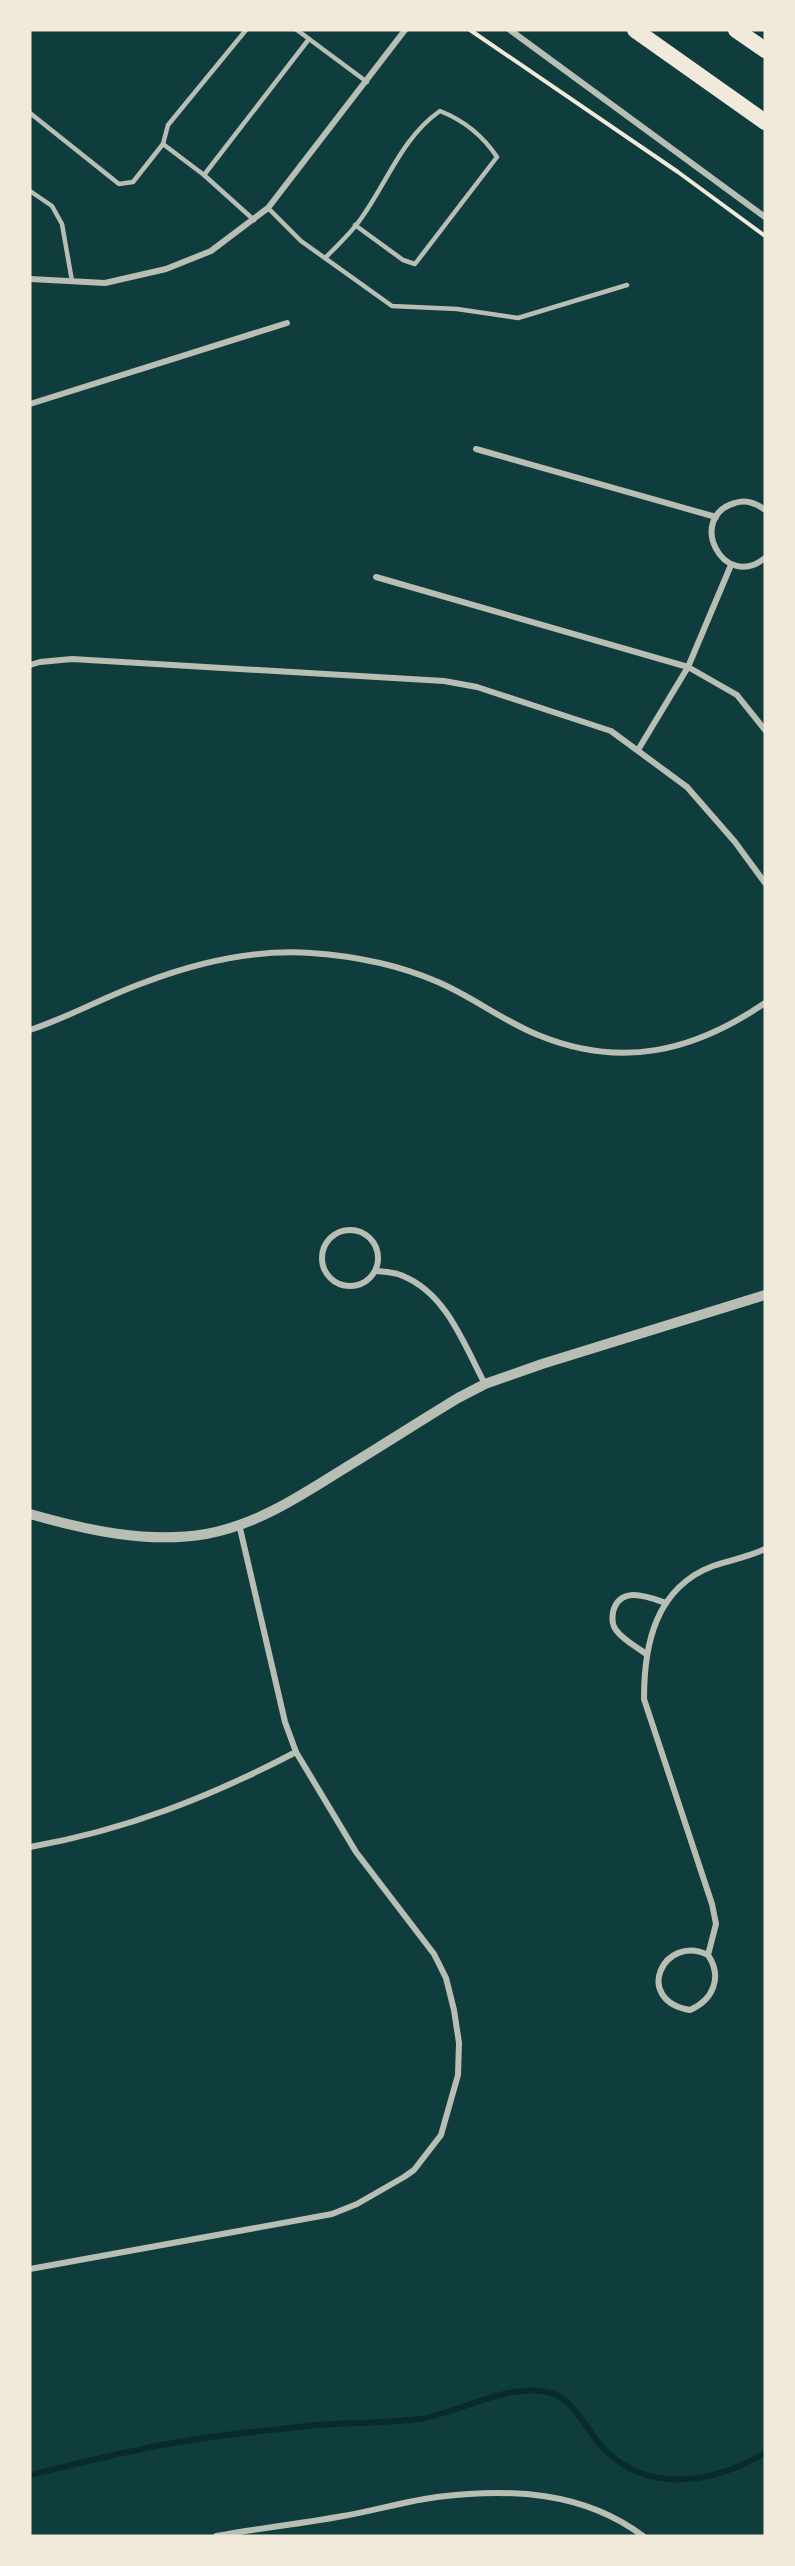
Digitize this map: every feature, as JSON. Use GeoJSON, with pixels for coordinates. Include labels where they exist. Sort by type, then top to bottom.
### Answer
{"type":"FeatureCollection","features":[{"type":"Feature","properties":{"kind":"highway"},"geometry":{"type":"LineString","coordinates":[[635,30],[765,122]]}},
{"type":"Feature","properties":{"kind":"highway"},"geometry":{"type":"LineString","coordinates":[[736,30],[765,50]]}},
{"type":"Feature","properties":{"kind":"street"},"geometry":{"type":"LineString","coordinates":[[30,279],[105,283],[166,269],[211,252],[268,208],[405,30]]}},
{"type":"Feature","properties":{"kind":"street"},"geometry":{"type":"LineString","coordinates":[[510,30],[765,218]]}},
{"type":"Feature","properties":{"kind":"street"},"geometry":{"type":"LineString","coordinates":[[30,404],[287,322]]}},
{"type":"Feature","properties":{"kind":"street"},"geometry":{"type":"LineString","coordinates":[[476,449],[716,517]]}},
{"type":"Feature","properties":{"kind":"street"},"geometry":{"type":"LineString","coordinates":[[765,510],[744,501],[723,508],[712,527],[711,539],[715,550],[732,565],[748,567],[765,558]]}},
{"type":"Feature","properties":{"kind":"street"},"geometry":{"type":"LineString","coordinates":[[638,750],[688,667],[732,565]]}},
{"type":"Feature","properties":{"kind":"street"},"geometry":{"type":"LineString","coordinates":[[376,577],[688,667],[737,695],[765,730]]}},
{"type":"Feature","properties":{"kind":"street"},"geometry":{"type":"LineString","coordinates":[[30,665],[72,659],[444,681],[477,687],[611,731],[687,787],[735,842],[765,883]]}},
{"type":"Feature","properties":{"kind":"street"},"geometry":{"type":"LineString","coordinates":[[30,1030],[62,1019],[142,983],[201,963],[275,954],[310,953],[395,967],[440,983],[540,1036],[582,1048],[631,1054],[670,1049],[710,1035],[743,1018],[765,1003]]}},
{"type":"Feature","properties":{"kind":"street"},"geometry":{"type":"LineString","coordinates":[[353,1230],[363,1233],[376,1247],[378,1261],[375,1271],[362,1284],[343,1286],[334,1283],[322,1267],[323,1248],[328,1239],[336,1233],[353,1230]]}},
{"type":"Feature","properties":{"kind":"street"},"geometry":{"type":"LineString","coordinates":[[375,1271],[401,1275],[435,1297],[445,1310],[485,1384]]}},
{"type":"Feature","properties":{"kind":"street"},"geometry":{"type":"LineString","coordinates":[[30,1514],[79,1528],[143,1536],[206,1534],[239,1524],[289,1503],[458,1398],[485,1384],[765,1295]]}},
{"type":"Feature","properties":{"kind":"street"},"geometry":{"type":"LineString","coordinates":[[30,2269],[332,2214],[366,2199],[414,2170],[441,2135],[458,2075],[459,2043],[454,2010],[446,1978],[434,1954],[356,1852],[296,1752],[285,1722],[239,1524]]}},
{"type":"Feature","properties":{"kind":"street"},"geometry":{"type":"LineString","coordinates":[[708,1955],[697,1950],[683,1951],[664,1963],[658,1984],[661,1995],[669,2004],[690,2010],[701,2005],[710,1997],[715,1977],[714,1964],[708,1955],[716,1924],[712,1904],[644,1699],[646,1654],[654,1627],[666,1603],[677,1588],[694,1575],[712,1566],[765,1549]]}},
{"type":"Feature","properties":{"kind":"street"},"geometry":{"type":"LineString","coordinates":[[646,1654],[617,1632],[612,1620],[613,1611],[616,1604],[630,1594],[639,1594],[666,1603]]}},
{"type":"Feature","properties":{"kind":"street"},"geometry":{"type":"LineString","coordinates":[[30,1847],[104,1831],[164,1812],[228,1787],[296,1752]]}},
{"type":"Feature","properties":{"kind":"street"},"geometry":{"type":"LineString","coordinates":[[216,2536],[343,2516],[437,2497],[517,2493],[584,2504],[626,2523],[643,2536]]}},
{"type":"Feature","properties":{"kind":"lane"},"geometry":{"type":"LineString","coordinates":[[30,113],[118,184],[134,182],[163,144],[168,125],[246,30]]}},
{"type":"Feature","properties":{"kind":"lane"},"geometry":{"type":"LineString","coordinates":[[297,30],[367,82]]}},
{"type":"Feature","properties":{"kind":"lane"},"geometry":{"type":"LineString","coordinates":[[204,175],[309,39]]}},
{"type":"Feature","properties":{"kind":"lane"},"geometry":{"type":"LineString","coordinates":[[325,258],[355,225],[414,136],[428,120],[440,111],[450,115],[486,140],[497,157],[415,264],[403,260],[355,225]]}},
{"type":"Feature","properties":{"kind":"lane"},"geometry":{"type":"LineString","coordinates":[[163,144],[204,175],[254,220]]}},
{"type":"Feature","properties":{"kind":"lane"},"geometry":{"type":"LineString","coordinates":[[30,191],[52,206],[62,224],[72,281]]}},
{"type":"Feature","properties":{"kind":"lane"},"geometry":{"type":"LineString","coordinates":[[268,208],[301,241],[393,306],[457,309],[518,318],[627,285]]}},
{"type":"Feature","properties":{"kind":"path"},"geometry":{"type":"LineString","coordinates":[[470,30],[678,172],[765,236]]}},
{"type":"Feature","properties":{"kind":"waterway"},"geometry":{"type":"LineString","coordinates":[[30,2475],[166,2444],[230,2434],[306,2426],[419,2419],[511,2392],[527,2391],[553,2393],[562,2398],[577,2413],[603,2448],[621,2463],[640,2473],[661,2478],[703,2477],[745,2463],[765,2453]]}}]}
